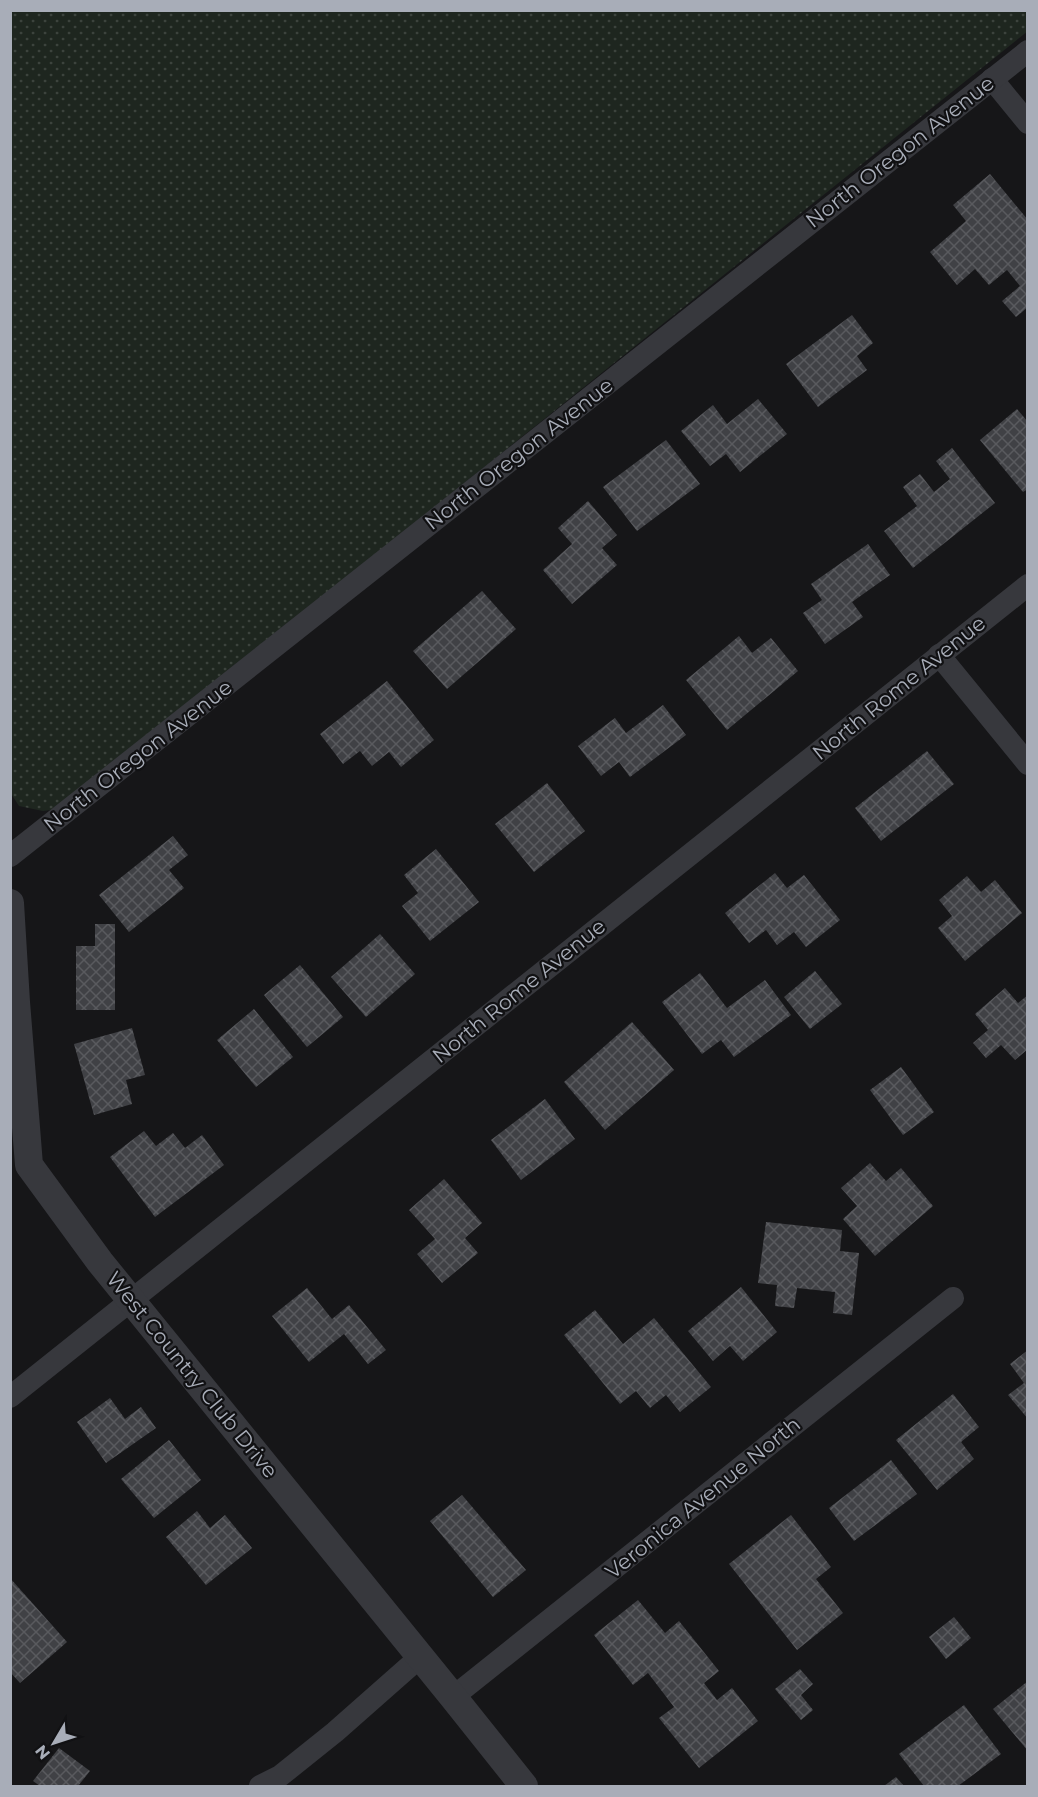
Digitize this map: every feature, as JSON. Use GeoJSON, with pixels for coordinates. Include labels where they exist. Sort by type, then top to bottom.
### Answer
{"type":"FeatureCollection","features":[{"type":"Feature","properties":{"kind":"street","name":"North Oregon Avenue"},"geometry":{"type":"LineString","coordinates":[[10,856],[1028,51]]}},
{"type":"Feature","properties":{"kind":"street"},"geometry":{"type":"LineString","coordinates":[[992,79],[1028,123]]}},
{"type":"Feature","properties":{"kind":"street","name":"North Rome Avenue"},"geometry":{"type":"LineString","coordinates":[[10,1397],[1028,585]]}},
{"type":"Feature","properties":{"kind":"street"},"geometry":{"type":"LineString","coordinates":[[939,655],[1028,764]]}},
{"type":"Feature","properties":{"kind":"street","name":"West Country Club Drive"},"geometry":{"type":"LineString","coordinates":[[10,903],[29,1165],[100,1262],[524,1786]]}},
{"type":"Feature","properties":{"kind":"street","name":"Veronica Avenue North"},"geometry":{"type":"LineString","coordinates":[[453,1697],[953,1298]]}},
{"type":"Feature","properties":{"kind":"street"},"geometry":{"type":"LineString","coordinates":[[260,1786],[280,1776],[335,1732],[420,1657]]}},
{"type":"Feature","properties":{"kind":"shaded area"},"geometry":{"type":"Polygon","coordinates":[[[1027,10],[1028,31],[58,809],[43,811],[19,806],[10,792],[10,11],[1027,10]]]}},
{"type":"Feature","properties":{"kind":"building"},"geometry":{"type":"Polygon","coordinates":[[[990,174],[1028,220],[1028,307],[1016,317],[1002,301],[1020,286],[1007,270],[989,285],[975,269],[957,285],[930,252],[966,221],[953,205],[990,174]]]}},
{"type":"Feature","properties":{"kind":"building"},"geometry":{"type":"Polygon","coordinates":[[[852,315],[873,343],[857,356],[867,370],[818,407],[786,364],[852,315]]]}},
{"type":"Feature","properties":{"kind":"building"},"geometry":{"type":"Polygon","coordinates":[[[758,399],[787,434],[740,472],[726,454],[710,466],[681,431],[713,405],[727,424],[758,399]]]}},
{"type":"Feature","properties":{"kind":"building"},"geometry":{"type":"Polygon","coordinates":[[[1017,409],[1028,422],[1028,489],[1023,492],[980,440],[1017,409]]]}},
{"type":"Feature","properties":{"kind":"building"},"geometry":{"type":"Polygon","coordinates":[[[666,440],[700,484],[637,531],[603,487],[666,440]]]}},
{"type":"Feature","properties":{"kind":"building"},"geometry":{"type":"Polygon","coordinates":[[[952,448],[995,503],[913,568],[884,531],[917,506],[903,487],[920,474],[934,492],[950,479],[936,461],[952,448]]]}},
{"type":"Feature","properties":{"kind":"building"},"geometry":{"type":"Polygon","coordinates":[[[588,501],[617,535],[602,548],[617,565],[572,604],[543,570],[572,544],[558,528],[588,501]]]}},
{"type":"Feature","properties":{"kind":"building"},"geometry":{"type":"Polygon","coordinates":[[[868,544],[890,575],[852,602],[863,617],[825,644],[803,613],[822,600],[811,584],[868,544]]]}},
{"type":"Feature","properties":{"kind":"building"},"geometry":{"type":"Polygon","coordinates":[[[482,591],[516,629],[447,689],[413,651],[482,591]]]}},
{"type":"Feature","properties":{"kind":"building"},"geometry":{"type":"Polygon","coordinates":[[[739,636],[752,653],[771,638],[798,671],[727,730],[686,680],[739,636]]]}},
{"type":"Feature","properties":{"kind":"building"},"geometry":{"type":"Polygon","coordinates":[[[387,681],[434,740],[401,767],[389,752],[372,766],[360,751],[343,764],[320,734],[387,681]]]}},
{"type":"Feature","properties":{"kind":"building"},"geometry":{"type":"Polygon","coordinates":[[[663,705],[686,735],[630,777],[619,762],[601,776],[578,746],[615,718],[626,733],[663,705]]]}},
{"type":"Feature","properties":{"kind":"building"},"geometry":{"type":"Polygon","coordinates":[[[927,751],[954,784],[881,841],[855,808],[927,751]]]}},
{"type":"Feature","properties":{"kind":"building"},"geometry":{"type":"Polygon","coordinates":[[[547,783],[585,831],[534,872],[495,824],[547,783]]]}},
{"type":"Feature","properties":{"kind":"building"},"geometry":{"type":"Polygon","coordinates":[[[173,836],[188,855],[169,870],[184,888],[129,932],[99,895],[173,836]]]}},
{"type":"Feature","properties":{"kind":"building"},"geometry":{"type":"Polygon","coordinates":[[[436,849],[479,902],[430,941],[402,906],[418,893],[404,875],[436,849]]]}},
{"type":"Feature","properties":{"kind":"building"},"geometry":{"type":"Polygon","coordinates":[[[775,873],[787,888],[804,875],[840,920],[806,947],[794,932],[777,945],[766,930],[749,943],[725,913],[775,873]]]}},
{"type":"Feature","properties":{"kind":"building"},"geometry":{"type":"Polygon","coordinates":[[[967,876],[981,892],[995,880],[1022,913],[965,961],[938,928],[952,916],[939,900],[967,876]]]}},
{"type":"Feature","properties":{"kind":"building"},"geometry":{"type":"Polygon","coordinates":[[[95,924],[115,924],[115,1010],[76,1010],[76,946],[95,946],[95,924]]]}},
{"type":"Feature","properties":{"kind":"building"},"geometry":{"type":"Polygon","coordinates":[[[380,934],[415,974],[366,1017],[331,977],[380,934]]]}},
{"type":"Feature","properties":{"kind":"building"},"geometry":{"type":"Polygon","coordinates":[[[300,965],[343,1017],[307,1047],[264,995],[300,965]]]}},
{"type":"Feature","properties":{"kind":"building"},"geometry":{"type":"Polygon","coordinates":[[[815,971],[842,1004],[810,1029],[784,997],[815,971]]]}},
{"type":"Feature","properties":{"kind":"building"},"geometry":{"type":"Polygon","coordinates":[[[700,973],[727,1008],[765,980],[791,1015],[734,1057],[721,1040],[702,1054],[662,1002],[700,973]]]}},
{"type":"Feature","properties":{"kind":"building"},"geometry":{"type":"Polygon","coordinates":[[[1005,988],[1018,1003],[1028,995],[1028,1049],[1015,1060],[1001,1045],[986,1058],[973,1043],[988,1030],[975,1014],[1005,988]]]}},
{"type":"Feature","properties":{"kind":"building"},"geometry":{"type":"Polygon","coordinates":[[[254,1009],[293,1057],[256,1087],[217,1040],[254,1009]]]}},
{"type":"Feature","properties":{"kind":"building"},"geometry":{"type":"Polygon","coordinates":[[[632,1022],[674,1070],[605,1130],[564,1082],[632,1022]]]}},
{"type":"Feature","properties":{"kind":"building"},"geometry":{"type":"Polygon","coordinates":[[[132,1028],[145,1075],[126,1080],[132,1104],[94,1115],[74,1044],[132,1028]]]}},
{"type":"Feature","properties":{"kind":"building"},"geometry":{"type":"Polygon","coordinates":[[[901,1067],[934,1112],[903,1135],[870,1090],[901,1067]]]}},
{"type":"Feature","properties":{"kind":"building"},"geometry":{"type":"Polygon","coordinates":[[[545,1099],[575,1139],[521,1180],[491,1140],[545,1099]]]}},
{"type":"Feature","properties":{"kind":"building"},"geometry":{"type":"Polygon","coordinates":[[[144,1131],[156,1146],[173,1133],[185,1148],[202,1135],[224,1165],[155,1217],[110,1157],[144,1131]]]}},
{"type":"Feature","properties":{"kind":"building"},"geometry":{"type":"Polygon","coordinates":[[[870,1163],[886,1181],[901,1168],[933,1206],[875,1256],[843,1219],[857,1206],[841,1188],[870,1163]]]}},
{"type":"Feature","properties":{"kind":"building"},"geometry":{"type":"Polygon","coordinates":[[[444,1179],[482,1223],[465,1238],[478,1253],[442,1283],[417,1254],[435,1239],[409,1210],[444,1179]]]}},
{"type":"Feature","properties":{"kind":"building"},"geometry":{"type":"Polygon","coordinates":[[[766,1222],[842,1230],[840,1251],[859,1253],[852,1315],[833,1313],[835,1292],[797,1288],[794,1308],[775,1306],[777,1285],[758,1283],[766,1222]]]}},
{"type":"Feature","properties":{"kind":"building"},"geometry":{"type":"Polygon","coordinates":[[[741,1287],[777,1332],[743,1361],[730,1346],[713,1361],[688,1331],[741,1287]]]}},
{"type":"Feature","properties":{"kind":"building"},"geometry":{"type":"Polygon","coordinates":[[[307,1288],[332,1319],[349,1305],[386,1350],[368,1364],[344,1334],[309,1362],[272,1316],[307,1288]]]}},
{"type":"Feature","properties":{"kind":"building"},"geometry":{"type":"Polygon","coordinates":[[[595,1310],[623,1344],[654,1318],[711,1387],[680,1412],[666,1395],[650,1408],[636,1391],[620,1404],[564,1335],[595,1310]]]}},
{"type":"Feature","properties":{"kind":"building"},"geometry":{"type":"Polygon","coordinates":[[[1028,1350],[1028,1419],[1008,1395],[1024,1383],[1010,1364],[1028,1350]]]}},
{"type":"Feature","properties":{"kind":"building"},"geometry":{"type":"Polygon","coordinates":[[[953,1394],[979,1427],[961,1442],[974,1459],[937,1490],[896,1440],[953,1394]]]}},
{"type":"Feature","properties":{"kind":"building"},"geometry":{"type":"Polygon","coordinates":[[[110,1398],[125,1419],[141,1407],[156,1428],[106,1463],[77,1422],[110,1398]]]}},
{"type":"Feature","properties":{"kind":"building"},"geometry":{"type":"Polygon","coordinates":[[[169,1440],[201,1480],[154,1518],[121,1479],[169,1440]]]}},
{"type":"Feature","properties":{"kind":"building"},"geometry":{"type":"Polygon","coordinates":[[[891,1460],[917,1494],[854,1541],[829,1508],[891,1460]]]}},
{"type":"Feature","properties":{"kind":"building"},"geometry":{"type":"Polygon","coordinates":[[[462,1495],[526,1570],[493,1597],[430,1521],[462,1495]]]}},
{"type":"Feature","properties":{"kind":"building"},"geometry":{"type":"Polygon","coordinates":[[[197,1511],[210,1528],[225,1515],[252,1548],[206,1585],[166,1537],[197,1511]]]}},
{"type":"Feature","properties":{"kind":"building"},"geometry":{"type":"Polygon","coordinates":[[[791,1515],[831,1567],[816,1579],[843,1613],[797,1650],[729,1564],[791,1515]]]}},
{"type":"Feature","properties":{"kind":"building"},"geometry":{"type":"Polygon","coordinates":[[[10,1578],[67,1642],[20,1683],[10,1672],[10,1578]]]}},
{"type":"Feature","properties":{"kind":"building"},"geometry":{"type":"Polygon","coordinates":[[[638,1600],[665,1633],[679,1621],[719,1671],[704,1683],[717,1700],[732,1688],[758,1721],[699,1768],[659,1718],[674,1707],[648,1673],[633,1685],[594,1635],[638,1600]]]}},
{"type":"Feature","properties":{"kind":"building"},"geometry":{"type":"Polygon","coordinates":[[[954,1617],[971,1638],[946,1659],[929,1637],[954,1617]]]}},
{"type":"Feature","properties":{"kind":"building"},"geometry":{"type":"Polygon","coordinates":[[[800,1669],[813,1684],[801,1695],[813,1710],[801,1720],[775,1689],[800,1669]]]}},
{"type":"Feature","properties":{"kind":"building"},"geometry":{"type":"Polygon","coordinates":[[[1028,1681],[1028,1751],[993,1709],[1028,1681]]]}},
{"type":"Feature","properties":{"kind":"building"},"geometry":{"type":"Polygon","coordinates":[[[964,1705],[1001,1754],[958,1786],[924,1786],[899,1754],[964,1705]]]}},
{"type":"Feature","properties":{"kind":"building"},"geometry":{"type":"Polygon","coordinates":[[[59,1748],[90,1771],[78,1786],[40,1786],[33,1781],[59,1748]]]}},
{"type":"Feature","properties":{"kind":"building"},"geometry":{"type":"Polygon","coordinates":[[[896,1777],[904,1786],[884,1786],[896,1777]]]}}]}
